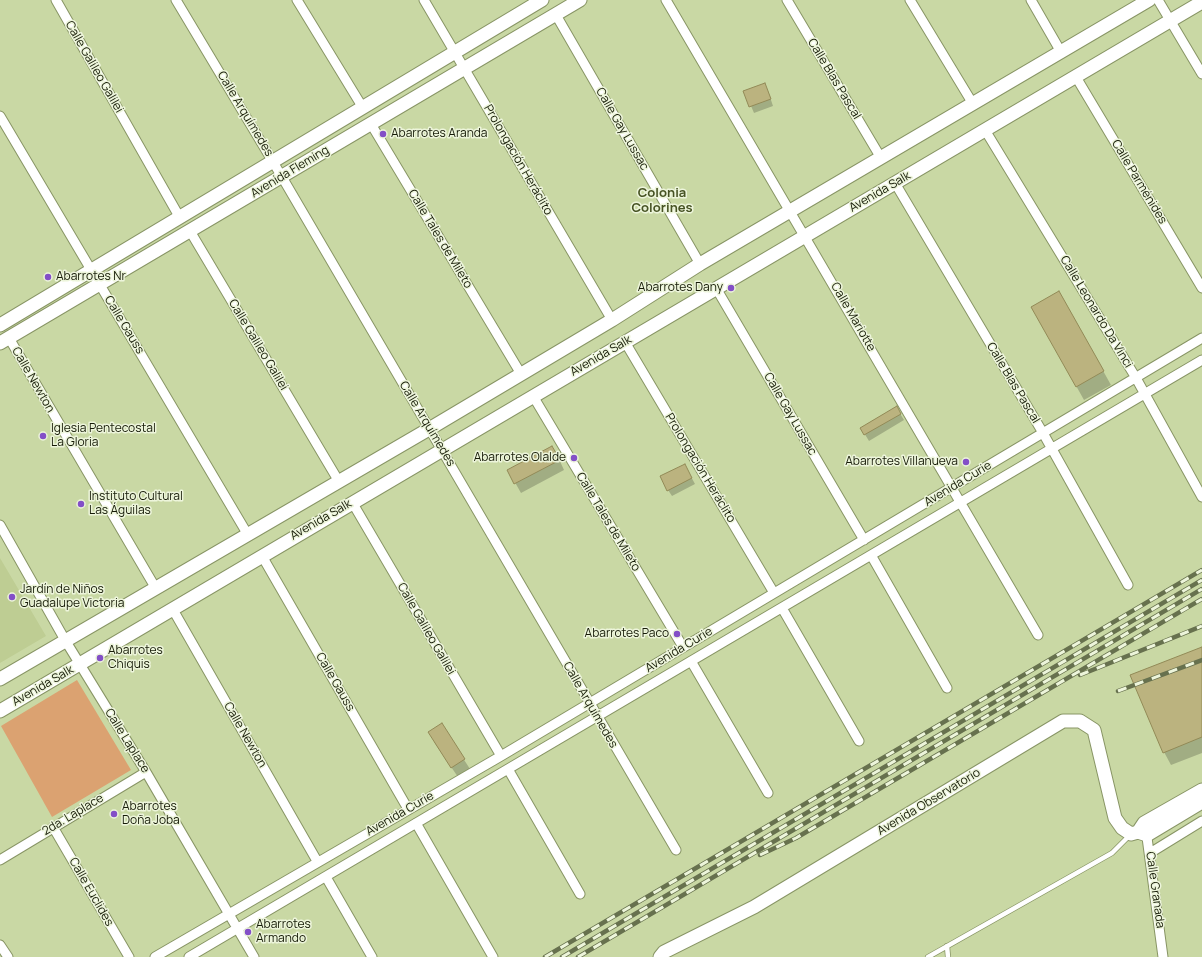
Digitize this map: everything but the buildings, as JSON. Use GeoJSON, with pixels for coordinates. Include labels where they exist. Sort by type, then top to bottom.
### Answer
{"type":"FeatureCollection","features":[{"type":"Feature","properties":{"kind":"main road","name":"Avenida Fleming"},"geometry":{"type":"LineString","coordinates":[[0,325],[542,0]]}},
{"type":"Feature","properties":{"kind":"main road","name":"Avenida Fleming"},"geometry":{"type":"LineString","coordinates":[[4,341],[580,0]]}},
{"type":"Feature","properties":{"kind":"main road","name":"Avenida Salk"},"geometry":{"type":"LineString","coordinates":[[0,679],[155,587],[248,535],[338,480],[429,429],[612,320],[700,264],[1149,0]]}},
{"type":"Feature","properties":{"kind":"main road","name":"Avenida Salk"},"geometry":{"type":"LineString","coordinates":[[0,711],[172,608],[1202,2]]}},
{"type":"Feature","properties":{"kind":"main road","name":"Avenida Observatorio"},"geometry":{"type":"LineString","coordinates":[[660,957],[664,952],[754,907],[1064,721],[1080,721],[1094,730],[1115,818],[1122,828],[1140,831]]}},
{"type":"Feature","properties":{"kind":"main road"},"geometry":{"type":"LineString","coordinates":[[1140,831],[1202,790]]}},
{"type":"Feature","properties":{"kind":"main road"},"geometry":{"type":"LineString","coordinates":[[1140,831],[1202,802]]}},
{"type":"Feature","properties":{"kind":"street","name":"Calle Galileo Galilei"},"geometry":{"type":"LineString","coordinates":[[56,0],[180,218]]}},
{"type":"Feature","properties":{"kind":"street","name":"Calle Arquímedes"},"geometry":{"type":"LineString","coordinates":[[176,0],[282,177],[442,449],[596,717],[676,850]]}},
{"type":"Feature","properties":{"kind":"street"},"geometry":{"type":"LineString","coordinates":[[297,0],[363,108]]}},
{"type":"Feature","properties":{"kind":"street","name":"Prolongación Heráclito"},"geometry":{"type":"LineString","coordinates":[[424,0],[612,320]]}},
{"type":"Feature","properties":{"kind":"street","name":"Calle Mariotte"},"geometry":{"type":"LineString","coordinates":[[666,0],[1038,635]]}},
{"type":"Feature","properties":{"kind":"street","name":"Calle Blas Pascal"},"geometry":{"type":"LineString","coordinates":[[787,0],[881,158]]}},
{"type":"Feature","properties":{"kind":"street"},"geometry":{"type":"LineString","coordinates":[[910,0],[973,104]]}},
{"type":"Feature","properties":{"kind":"street"},"geometry":{"type":"LineString","coordinates":[[1031,0],[1062,52]]}},
{"type":"Feature","properties":{"kind":"street"},"geometry":{"type":"LineString","coordinates":[[1158,0],[1202,74]]}},
{"type":"Feature","properties":{"kind":"street","name":"Calle Gay Lussac"},"geometry":{"type":"LineString","coordinates":[[556,14],[700,264]]}},
{"type":"Feature","properties":{"kind":"street","name":"Calle Parménides"},"geometry":{"type":"LineString","coordinates":[[1076,77],[1202,288]]}},
{"type":"Feature","properties":{"kind":"street","name":"Calle Gauss"},"geometry":{"type":"LineString","coordinates":[[0,116],[248,535]]}},
{"type":"Feature","properties":{"kind":"street","name":"Calle Tales de Mileto"},"geometry":{"type":"LineString","coordinates":[[371,124],[521,374]]}},
{"type":"Feature","properties":{"kind":"street","name":"Calle Leonardo Da Vinci"},"geometry":{"type":"LineString","coordinates":[[985,130],[1136,378],[1202,497]]}},
{"type":"Feature","properties":{"kind":"street","name":"Calle Blas Pascal"},"geometry":{"type":"LineString","coordinates":[[895,183],[1043,433],[1128,585]]}},
{"type":"Feature","properties":{"kind":"street","name":"Calle Galileo Galilei"},"geometry":{"type":"LineString","coordinates":[[190,231],[338,480]]}},
{"type":"Feature","properties":{"kind":"street","name":"Calle Gay Lussac"},"geometry":{"type":"LineString","coordinates":[[716,288],[864,540]]}},
{"type":"Feature","properties":{"kind":"street","name":"Avenida Curie"},"geometry":{"type":"LineString","coordinates":[[155,957],[501,756],[1202,338]]}},
{"type":"Feature","properties":{"kind":"street","name":"Calle Newton"},"geometry":{"type":"LineString","coordinates":[[4,341],[155,587]]}},
{"type":"Feature","properties":{"kind":"street","name":"Prolongación Heráclito"},"geometry":{"type":"LineString","coordinates":[[625,342],[774,593]]}},
{"type":"Feature","properties":{"kind":"street","name":"Avenida Curie"},"geometry":{"type":"LineString","coordinates":[[189,957],[1202,360]]}},
{"type":"Feature","properties":{"kind":"street","name":"Calle Tales de Mileto"},"geometry":{"type":"LineString","coordinates":[[533,396],[684,647]]}},
{"type":"Feature","properties":{"kind":"street","name":"Calle Galileo Galilei"},"geometry":{"type":"LineString","coordinates":[[352,502],[501,756]]}},
{"type":"Feature","properties":{"kind":"street","name":"Calle Laplace"},"geometry":{"type":"LineString","coordinates":[[1,528],[79,665],[146,772],[254,957]]}},
{"type":"Feature","properties":{"kind":"street"},"geometry":{"type":"LineString","coordinates":[[871,555],[947,688]]}},
{"type":"Feature","properties":{"kind":"street","name":"Calle Gauss"},"geometry":{"type":"LineString","coordinates":[[262,556],[408,809]]}},
{"type":"Feature","properties":{"kind":"street","name":"Calle Newton"},"geometry":{"type":"LineString","coordinates":[[172,608],[317,862]]}},
{"type":"Feature","properties":{"kind":"street"},"geometry":{"type":"LineString","coordinates":[[782,608],[858,741]]}},
{"type":"Feature","properties":{"kind":"street"},"geometry":{"type":"LineString","coordinates":[[691,661],[768,793]]}},
{"type":"Feature","properties":{"kind":"street"},"geometry":{"type":"LineString","coordinates":[[508,769],[580,894]]}},
{"type":"Feature","properties":{"kind":"street","name":"2da. Laplace"},"geometry":{"type":"LineString","coordinates":[[0,860],[146,772]]}},
{"type":"Feature","properties":{"kind":"street"},"geometry":{"type":"LineString","coordinates":[[1150,853],[1202,821]]}},
{"type":"Feature","properties":{"kind":"street"},"geometry":{"type":"LineString","coordinates":[[416,823],[493,957]]}},
{"type":"Feature","properties":{"kind":"street","name":"Calle Euclides"},"geometry":{"type":"LineString","coordinates":[[53,827],[129,957]]}},
{"type":"Feature","properties":{"kind":"street","name":"Calle Granada"},"geometry":{"type":"LineString","coordinates":[[1140,831],[1150,853],[1163,957]]}},
{"type":"Feature","properties":{"kind":"street"},"geometry":{"type":"LineString","coordinates":[[326,877],[372,957]]}},
{"type":"Feature","properties":{"kind":"street"},"geometry":{"type":"LineString","coordinates":[[0,945],[8,957]]}},
{"type":"Feature","properties":{"kind":"lane"},"geometry":{"type":"LineString","coordinates":[[928,957],[1112,853],[1140,831]]}},
{"type":"Feature","properties":{"kind":"lane"},"geometry":{"type":"LineString","coordinates":[[947,946],[948,957]]}},
{"type":"Feature","properties":{"kind":"shaded area","name":"Jardín de Niños Guadalupe Victoria"},"geometry":{"type":"Polygon","coordinates":[[[0,558],[46,636],[0,663],[0,558]]]}},
{"type":"Feature","properties":{"kind":"shaded area"},"geometry":{"type":"Polygon","coordinates":[[[77,680],[131,770],[52,817],[1,726],[77,680]]]}},
{"type":"Feature","properties":{"kind":"railway"},"geometry":{"type":"LineString","coordinates":[[545,957],[1202,570]]}},
{"type":"Feature","properties":{"kind":"railway"},"geometry":{"type":"LineString","coordinates":[[562,957],[1202,580]]}},
{"type":"Feature","properties":{"kind":"railway"},"geometry":{"type":"LineString","coordinates":[[578,957],[1202,589]]}},
{"type":"Feature","properties":{"kind":"railway"},"geometry":{"type":"LineString","coordinates":[[760,855],[796,838],[1202,599]]}},
{"type":"Feature","properties":{"kind":"railway"},"geometry":{"type":"LineString","coordinates":[[1080,675],[1202,626]]}},
{"type":"Feature","properties":{"kind":"railway"},"geometry":{"type":"LineString","coordinates":[[1118,691],[1202,660]]}},
{"type":"Feature","properties":{"kind":"place","name":"Abarrotes Aranda"},"geometry":{"type":"Point","coordinates":[383,134]}},
{"type":"Feature","properties":{"kind":"place","name":"Abarrotes Nr"},"geometry":{"type":"Point","coordinates":[48,277]}},
{"type":"Feature","properties":{"kind":"place","name":"Abarrotes Dany"},"geometry":{"type":"Point","coordinates":[731,288]}},
{"type":"Feature","properties":{"kind":"place","name":"Iglesia Pentecostal La Gloria"},"geometry":{"type":"Point","coordinates":[43,436]}},
{"type":"Feature","properties":{"kind":"place","name":"Abarrotes Olalde"},"geometry":{"type":"Point","coordinates":[574,458]}},
{"type":"Feature","properties":{"kind":"place","name":"Abarrotes Villanueva"},"geometry":{"type":"Point","coordinates":[966,462]}},
{"type":"Feature","properties":{"kind":"place","name":"Instituto Cultural Las Águilas"},"geometry":{"type":"Point","coordinates":[81,504]}},
{"type":"Feature","properties":{"kind":"place","name":"Jardín de Niños Guadalupe Victoria"},"geometry":{"type":"Point","coordinates":[12,597]}},
{"type":"Feature","properties":{"kind":"place","name":"Abarrotes Paco"},"geometry":{"type":"Point","coordinates":[677,634]}},
{"type":"Feature","properties":{"kind":"place","name":"Abarrotes Chiquis"},"geometry":{"type":"Point","coordinates":[100,658]}},
{"type":"Feature","properties":{"kind":"place","name":"Abarrotes Doña Joba"},"geometry":{"type":"Point","coordinates":[114,814]}},
{"type":"Feature","properties":{"kind":"place","name":"Abarrotes Armando"},"geometry":{"type":"Point","coordinates":[248,932]}},
{"type":"Feature","properties":{"kind":"district","name":"Colonia Colorines"},"geometry":{"type":"Point","coordinates":[662,200]}}]}
